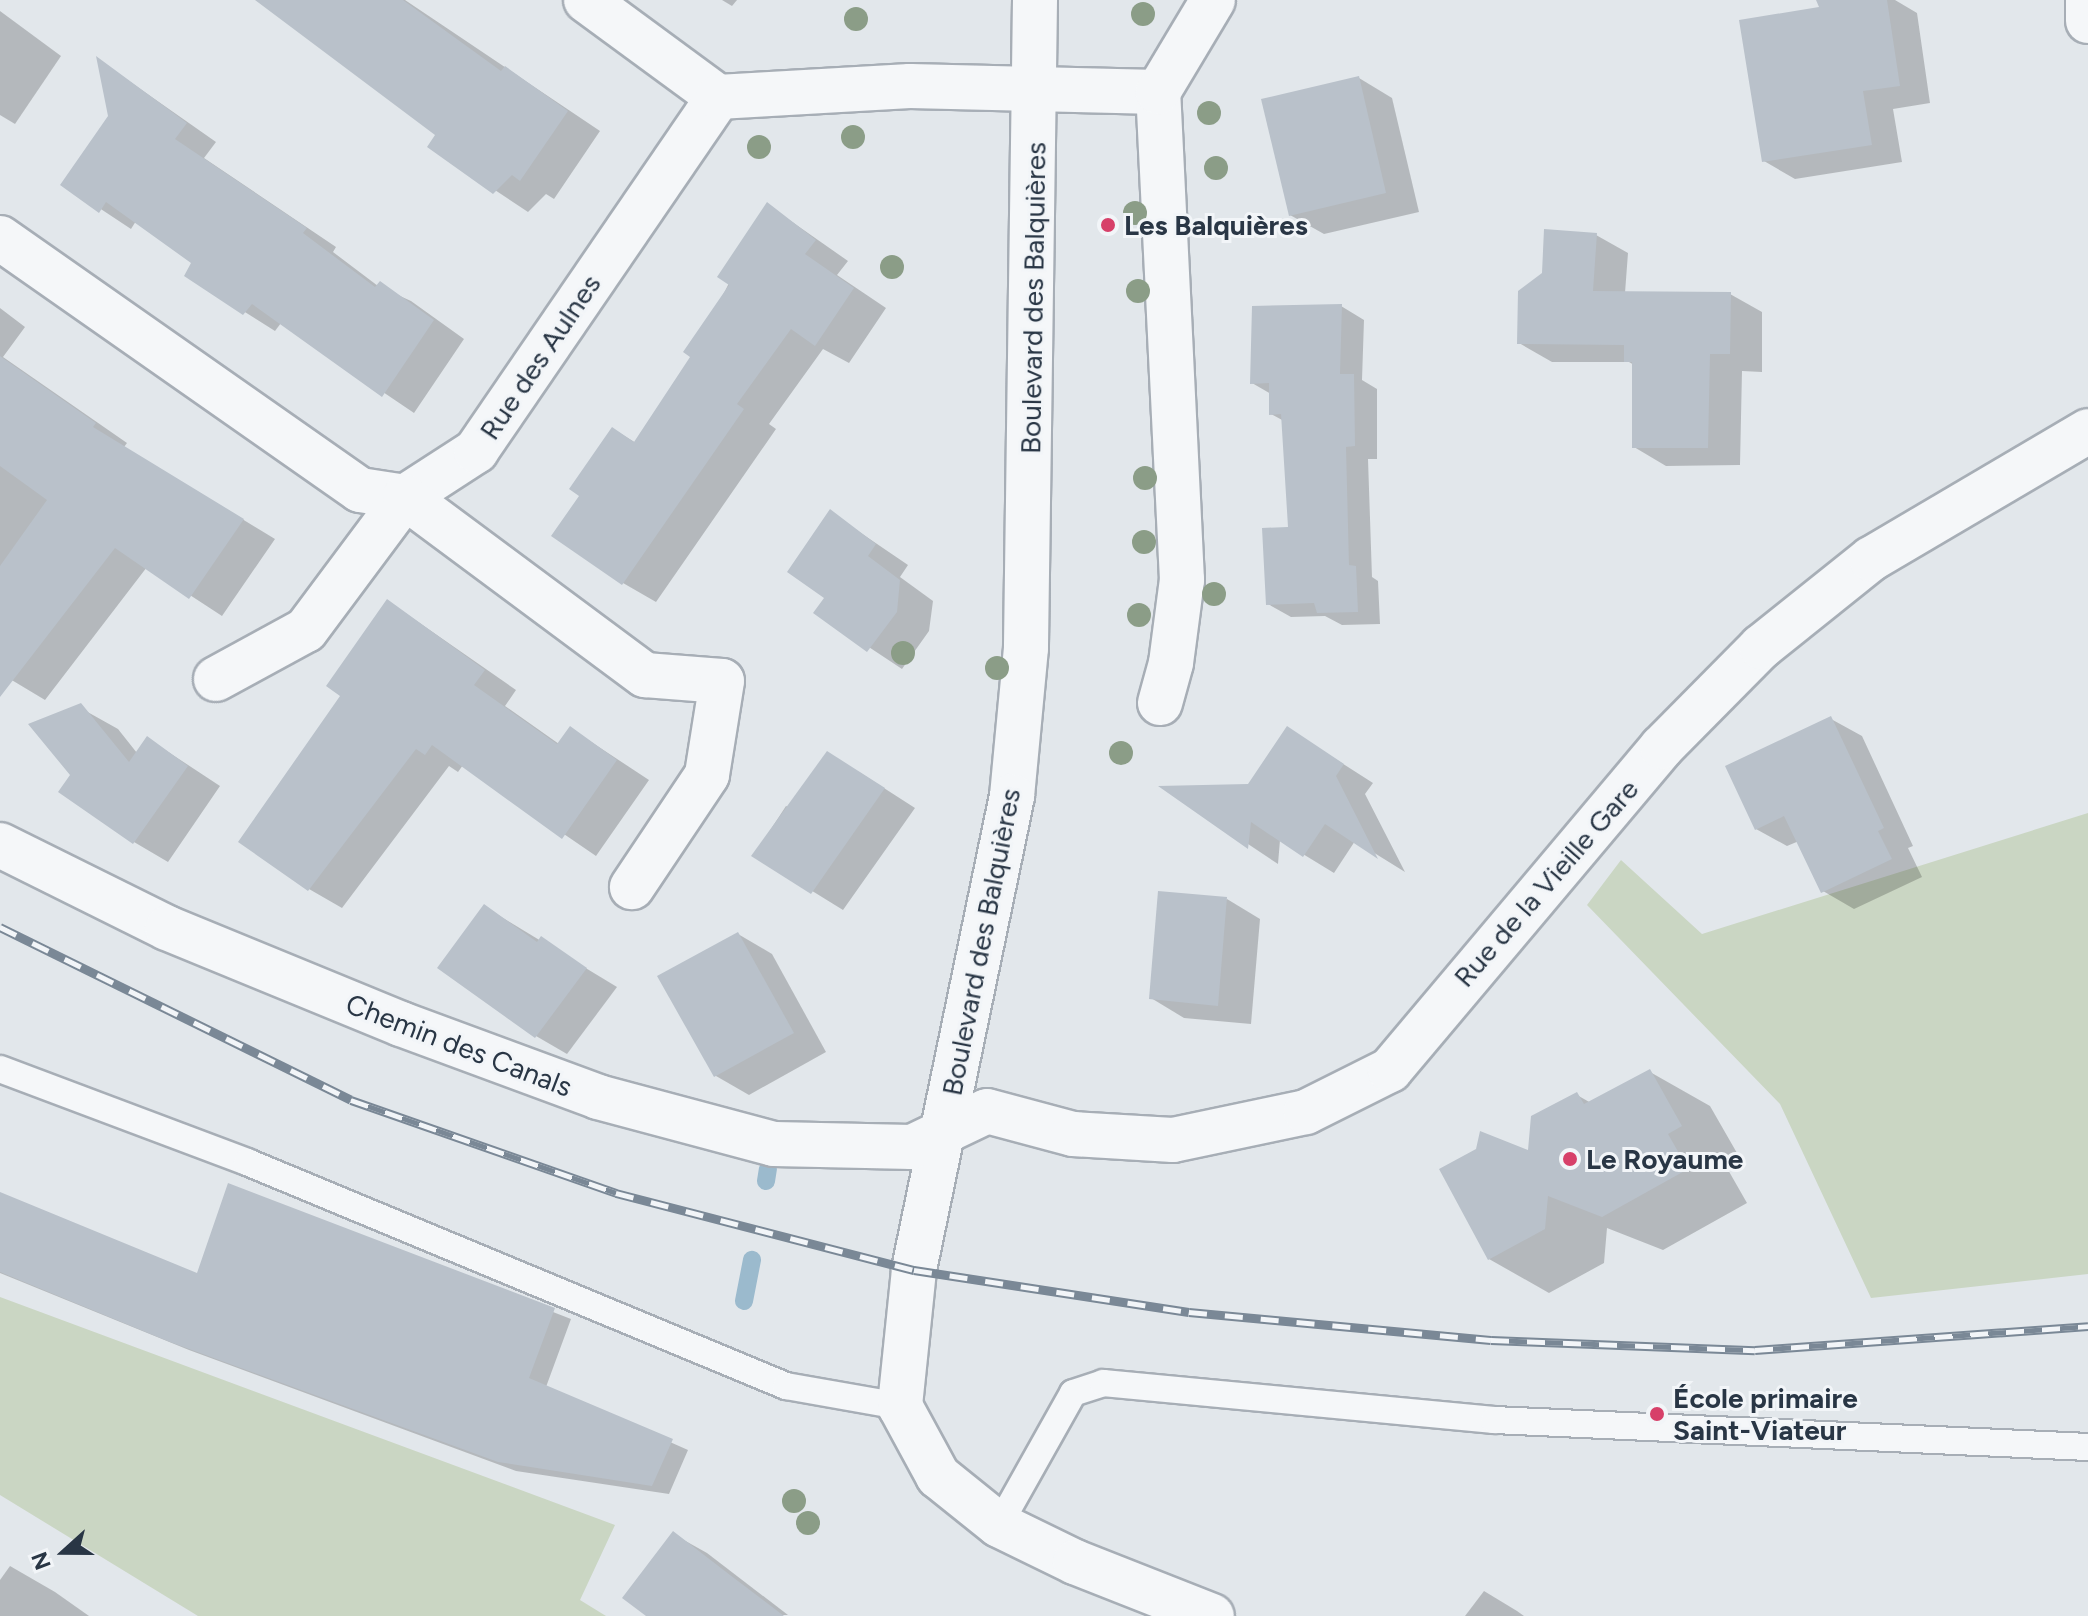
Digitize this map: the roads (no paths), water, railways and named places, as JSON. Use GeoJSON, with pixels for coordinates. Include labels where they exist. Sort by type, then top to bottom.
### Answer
{"type":"FeatureCollection","features":[{"type":"Feature","properties":{"kind":"street"},"geometry":{"type":"LineString","coordinates":[[586,0],[718,97],[1038,85],[1158,92]]}},
{"type":"Feature","properties":{"kind":"street","name":"Boulevard des Balquières"},"geometry":{"type":"LineString","coordinates":[[900,1406],[914,1270],[1012,796],[1026,648],[1038,85],[1035,0]]}},
{"type":"Feature","properties":{"kind":"street"},"geometry":{"type":"LineString","coordinates":[[1160,703],[1171,663],[1182,580],[1158,92],[1213,0]]}},
{"type":"Feature","properties":{"kind":"street"},"geometry":{"type":"LineString","coordinates":[[2088,0],[2088,21]]}},
{"type":"Feature","properties":{"kind":"street","name":"Rue des Aulnes"},"geometry":{"type":"LineString","coordinates":[[405,497],[476,451],[718,97]]}},
{"type":"Feature","properties":{"kind":"street"},"geometry":{"type":"LineString","coordinates":[[0,238],[360,490],[405,497],[645,675],[722,681],[707,775],[632,887]]}},
{"type":"Feature","properties":{"kind":"street","name":"Rue de la Vieille Gare"},"geometry":{"type":"LineString","coordinates":[[942,1133],[987,1111],[1073,1134],[1173,1140],[1306,1112],[1390,1070],[1662,747],[1761,647],[1871,559],[2088,431]]}},
{"type":"Feature","properties":{"kind":"street"},"geometry":{"type":"LineString","coordinates":[[216,679],[306,630],[405,497]]}},
{"type":"Feature","properties":{"kind":"street","name":"Chemin des Canals"},"geometry":{"type":"LineString","coordinates":[[0,845],[167,928],[401,1024],[598,1097],[774,1144],[912,1147],[942,1133]]}},
{"type":"Feature","properties":{"kind":"street"},"geometry":{"type":"LineString","coordinates":[[900,1406],[938,1476],[999,1525],[1075,1562],[1212,1616]]}},
{"type":"Feature","properties":{"kind":"lane"},"geometry":{"type":"LineString","coordinates":[[0,1069],[247,1162],[786,1386],[900,1406]]}},
{"type":"Feature","properties":{"kind":"lane"},"geometry":{"type":"LineString","coordinates":[[999,1525],[1073,1393],[1103,1383],[1494,1420],[2088,1447]]}},
{"type":"Feature","properties":{"kind":"waterway"},"geometry":{"type":"LineString","coordinates":[[766,1181],[768,1169]]}},
{"type":"Feature","properties":{"kind":"waterway"},"geometry":{"type":"LineString","coordinates":[[744,1301],[752,1260]]}},
{"type":"Feature","properties":{"kind":"railway"},"geometry":{"type":"LineString","coordinates":[[0,927],[351,1100],[616,1193],[914,1270],[1189,1312],[1491,1340],[1755,1350],[2088,1326]]}},
{"type":"Feature","properties":{"kind":"place","name":"Les Balquières"},"geometry":{"type":"Point","coordinates":[1108,225]}},
{"type":"Feature","properties":{"kind":"place","name":"Le Royaume"},"geometry":{"type":"Point","coordinates":[1570,1159]}},
{"type":"Feature","properties":{"kind":"place","name":"École primaire Saint-Viateur"},"geometry":{"type":"Point","coordinates":[1657,1414]}}]}
